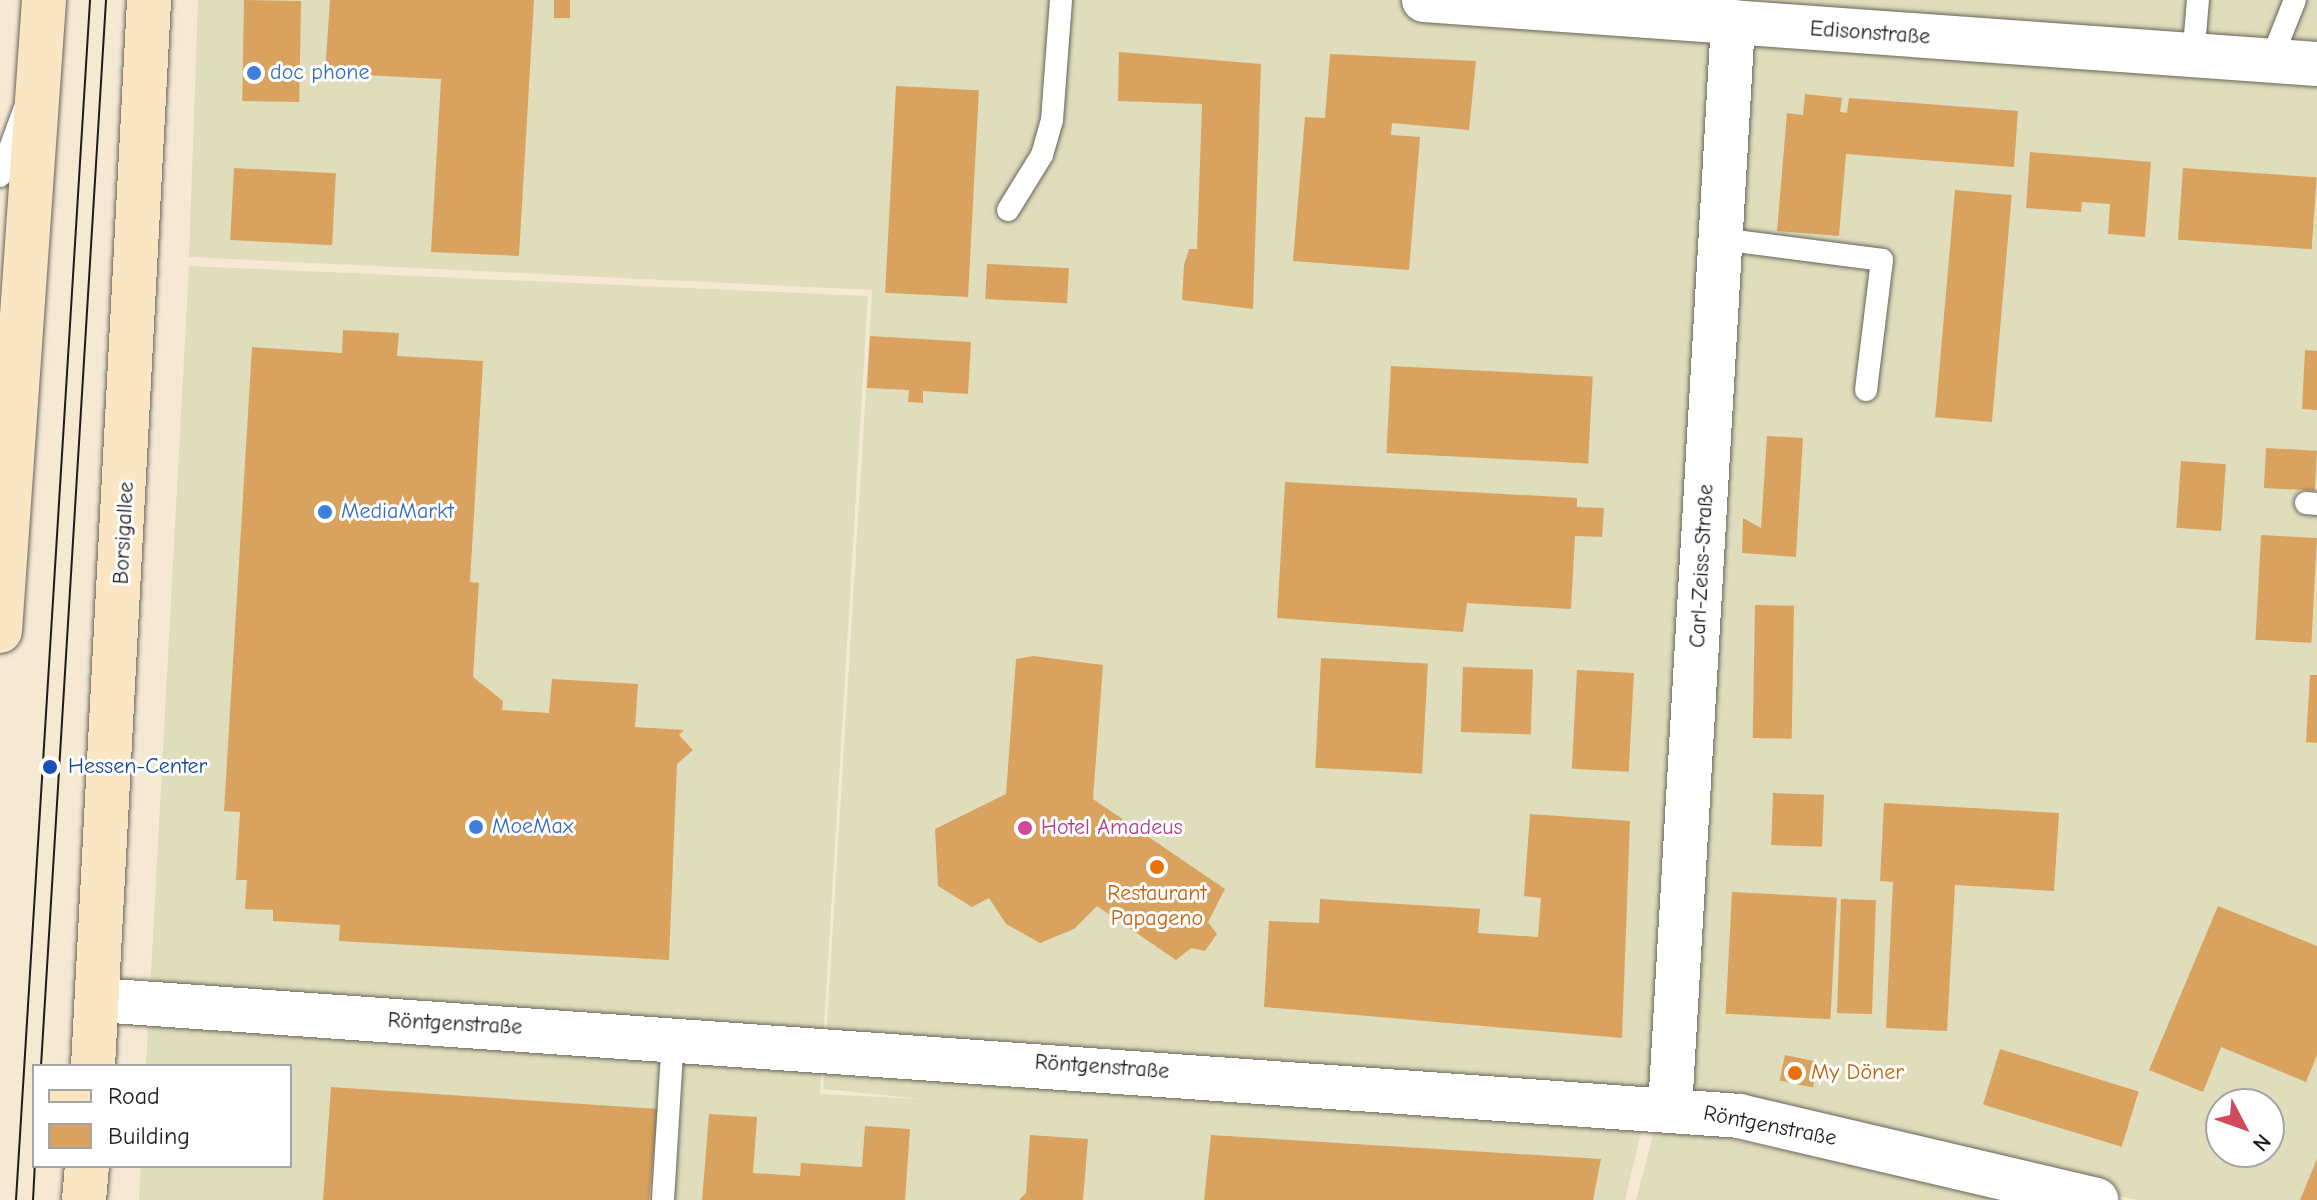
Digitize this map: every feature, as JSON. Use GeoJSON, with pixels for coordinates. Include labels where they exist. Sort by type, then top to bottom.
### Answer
{"type":"FeatureCollection","features":[{"type":"Feature","properties":{"kind":"main road"},"geometry":{"type":"LineString","coordinates":[[0,631],[44,0]]}},
{"type":"Feature","properties":{"kind":"main road","name":"Borsigallee"},"geometry":{"type":"LineString","coordinates":[[93,1064],[149,0]]}},
{"type":"Feature","properties":{"kind":"main road"},"geometry":{"type":"LineString","coordinates":[[84,1200],[87,1168]]}},
{"type":"Feature","properties":{"kind":"street","name":"Edisonstraße"},"geometry":{"type":"LineString","coordinates":[[1424,0],[1598,6],[1733,22],[2193,58],[2317,64]]}},
{"type":"Feature","properties":{"kind":"street","name":"Carl-Zeiss-Straße"},"geometry":{"type":"LineString","coordinates":[[1670,1109],[1733,22]]}},
{"type":"Feature","properties":{"kind":"street","name":"Röntgenstraße"},"geometry":{"type":"LineString","coordinates":[[98,1000],[673,1037],[1670,1109],[1739,1116],[2096,1200]]}},
{"type":"Feature","properties":{"kind":"lane"},"geometry":{"type":"LineString","coordinates":[[1008,210],[1042,155],[1052,120],[1061,0]]}},
{"type":"Feature","properties":{"kind":"lane"},"geometry":{"type":"LineString","coordinates":[[2193,58],[2198,0]]}},
{"type":"Feature","properties":{"kind":"lane"},"geometry":{"type":"LineString","coordinates":[[2271,60],[2295,0]]}},
{"type":"Feature","properties":{"kind":"lane"},"geometry":{"type":"LineString","coordinates":[[0,176],[38,76]]}},
{"type":"Feature","properties":{"kind":"lane"},"geometry":{"type":"LineString","coordinates":[[1721,239],[1882,260],[1866,390]]}},
{"type":"Feature","properties":{"kind":"lane"},"geometry":{"type":"LineString","coordinates":[[663,1200],[673,1037]]}},
{"type":"Feature","properties":{"kind":"shaded area"},"geometry":{"type":"Polygon","coordinates":[[[198,0],[2317,0],[2317,1200],[2138,1200],[1649,1098],[1625,1200],[139,1200],[141,1168],[292,1168],[292,1064],[146,1064],[189,266],[868,296],[820,1094],[923,1099],[823,1089],[872,290],[189,257],[198,0]]]}},
{"type":"Feature","properties":{"kind":"shaded area"},"geometry":{"type":"Polygon","coordinates":[[[1656,1124],[2026,1200],[1636,1200],[1656,1124]]]}},
{"type":"Feature","properties":{"kind":"building"},"geometry":{"type":"Polygon","coordinates":[[[244,0],[301,1],[299,102],[242,101],[244,0]]]}},
{"type":"Feature","properties":{"kind":"building"},"geometry":{"type":"Polygon","coordinates":[[[330,0],[534,0],[519,256],[431,252],[441,79],[325,73],[330,0]]]}},
{"type":"Feature","properties":{"kind":"building"},"geometry":{"type":"Polygon","coordinates":[[[554,0],[570,0],[570,18],[554,18],[554,0]]]}},
{"type":"Feature","properties":{"kind":"building"},"geometry":{"type":"Polygon","coordinates":[[[1119,52],[1261,64],[1253,309],[1182,300],[1184,265],[1189,249],[1197,249],[1202,104],[1118,101],[1119,52]]]}},
{"type":"Feature","properties":{"kind":"building"},"geometry":{"type":"Polygon","coordinates":[[[1330,54],[1476,61],[1469,130],[1392,123],[1391,135],[1420,137],[1409,270],[1293,261],[1305,117],[1325,118],[1330,54]]]}},
{"type":"Feature","properties":{"kind":"building"},"geometry":{"type":"Polygon","coordinates":[[[896,86],[979,90],[968,297],[885,293],[896,86]]]}},
{"type":"Feature","properties":{"kind":"building"},"geometry":{"type":"Polygon","coordinates":[[[1805,94],[1842,98],[1840,112],[1847,113],[1849,98],[2018,111],[2014,167],[1846,154],[1839,236],[1777,231],[1787,113],[1803,115],[1805,94]]]}},
{"type":"Feature","properties":{"kind":"building"},"geometry":{"type":"Polygon","coordinates":[[[2030,152],[2151,162],[2145,237],[2108,234],[2110,204],[2082,202],[2081,212],[2026,208],[2030,152]]]}},
{"type":"Feature","properties":{"kind":"building"},"geometry":{"type":"Polygon","coordinates":[[[234,168],[336,173],[332,245],[230,240],[234,168]]]}},
{"type":"Feature","properties":{"kind":"building"},"geometry":{"type":"Polygon","coordinates":[[[2183,168],[2317,177],[2312,249],[2178,240],[2183,168]]]}},
{"type":"Feature","properties":{"kind":"building"},"geometry":{"type":"Polygon","coordinates":[[[1955,190],[2012,195],[1992,422],[1935,417],[1955,190]]]}},
{"type":"Feature","properties":{"kind":"building"},"geometry":{"type":"Polygon","coordinates":[[[987,264],[1069,268],[1067,303],[985,299],[987,264]]]}},
{"type":"Feature","properties":{"kind":"building"},"geometry":{"type":"Polygon","coordinates":[[[343,330],[399,333],[397,356],[483,361],[470,582],[479,583],[473,677],[503,701],[502,710],[549,713],[552,679],[638,684],[635,727],[684,730],[679,735],[693,750],[677,764],[669,960],[339,941],[340,925],[273,921],[273,910],[245,909],[247,880],[236,880],[240,812],[224,811],[252,347],[342,353],[343,330]]]}},
{"type":"Feature","properties":{"kind":"building"},"geometry":{"type":"Polygon","coordinates":[[[870,336],[971,342],[968,394],[923,391],[923,403],[908,402],[909,390],[867,388],[870,336]]]}},
{"type":"Feature","properties":{"kind":"building"},"geometry":{"type":"Polygon","coordinates":[[[2305,350],[2317,351],[2317,410],[2302,409],[2305,350]]]}},
{"type":"Feature","properties":{"kind":"building"},"geometry":{"type":"Polygon","coordinates":[[[1391,366],[1593,377],[1588,463],[1386,453],[1391,366]]]}},
{"type":"Feature","properties":{"kind":"building"},"geometry":{"type":"Polygon","coordinates":[[[1767,436],[1803,438],[1796,557],[1742,553],[1743,518],[1761,528],[1767,436]]]}},
{"type":"Feature","properties":{"kind":"building"},"geometry":{"type":"Polygon","coordinates":[[[2266,448],[2317,451],[2315,491],[2264,488],[2266,448]]]}},
{"type":"Feature","properties":{"kind":"building"},"geometry":{"type":"Polygon","coordinates":[[[2181,461],[2226,464],[2221,531],[2176,528],[2181,461]]]}},
{"type":"Feature","properties":{"kind":"building"},"geometry":{"type":"Polygon","coordinates":[[[1285,482],[1577,498],[1577,507],[1604,508],[1602,537],[1575,536],[1571,609],[1467,603],[1463,632],[1277,618],[1285,482]]]}},
{"type":"Feature","properties":{"kind":"building"},"geometry":{"type":"Polygon","coordinates":[[[2261,535],[2317,538],[2311,643],[2256,640],[2261,535]]]}},
{"type":"Feature","properties":{"kind":"building"},"geometry":{"type":"Polygon","coordinates":[[[1755,605],[1794,606],[1792,739],[1753,738],[1755,605]]]}},
{"type":"Feature","properties":{"kind":"building"},"geometry":{"type":"Polygon","coordinates":[[[1033,656],[1103,665],[1093,799],[1225,889],[1208,922],[1217,934],[1205,951],[1191,948],[1176,960],[1097,906],[1074,929],[1040,943],[1006,924],[989,898],[972,907],[938,886],[935,829],[1006,794],[1016,659],[1033,656]]]}},
{"type":"Feature","properties":{"kind":"building"},"geometry":{"type":"Polygon","coordinates":[[[1321,658],[1428,664],[1422,773],[1315,768],[1321,658]]]}},
{"type":"Feature","properties":{"kind":"building"},"geometry":{"type":"Polygon","coordinates":[[[1463,667],[1533,669],[1531,734],[1461,732],[1463,667]]]}},
{"type":"Feature","properties":{"kind":"building"},"geometry":{"type":"Polygon","coordinates":[[[1577,670],[1634,673],[1629,772],[1572,769],[1577,670]]]}},
{"type":"Feature","properties":{"kind":"building"},"geometry":{"type":"Polygon","coordinates":[[[2310,675],[2317,675],[2317,743],[2306,742],[2310,675]]]}},
{"type":"Feature","properties":{"kind":"building"},"geometry":{"type":"Polygon","coordinates":[[[1773,793],[1824,795],[1822,847],[1771,845],[1773,793]]]}},
{"type":"Feature","properties":{"kind":"building"},"geometry":{"type":"Polygon","coordinates":[[[1884,803],[2059,813],[2054,891],[1955,885],[1947,1031],[1886,1028],[1893,882],[1880,881],[1884,803]]]}},
{"type":"Feature","properties":{"kind":"building"},"geometry":{"type":"Polygon","coordinates":[[[1530,814],[1630,821],[1622,1038],[1264,1007],[1269,921],[1319,923],[1320,899],[1480,909],[1478,933],[1538,937],[1541,898],[1524,896],[1530,814]]]}},
{"type":"Feature","properties":{"kind":"building"},"geometry":{"type":"Polygon","coordinates":[[[1732,892],[1837,897],[1830,1019],[1726,1014],[1732,892]]]}},
{"type":"Feature","properties":{"kind":"building"},"geometry":{"type":"Polygon","coordinates":[[[1841,899],[1876,900],[1872,1014],[1837,1013],[1841,899]]]}},
{"type":"Feature","properties":{"kind":"building"},"geometry":{"type":"Polygon","coordinates":[[[2218,906],[2317,946],[2317,1055],[2306,1082],[2221,1047],[2203,1092],[2149,1070],[2218,906]]]}},
{"type":"Feature","properties":{"kind":"building"},"geometry":{"type":"Polygon","coordinates":[[[2000,1049],[2139,1091],[2122,1147],[1983,1104],[2000,1049]]]}},
{"type":"Feature","properties":{"kind":"building"},"geometry":{"type":"Polygon","coordinates":[[[1785,1055],[1818,1062],[1813,1088],[1780,1080],[1785,1055]]]}},
{"type":"Feature","properties":{"kind":"building"},"geometry":{"type":"Polygon","coordinates":[[[331,1087],[658,1109],[649,1200],[323,1200],[331,1087]]]}},
{"type":"Feature","properties":{"kind":"building"},"geometry":{"type":"Polygon","coordinates":[[[709,1114],[757,1117],[753,1173],[800,1176],[801,1163],[862,1167],[865,1126],[910,1129],[905,1200],[702,1200],[709,1114]]]}},
{"type":"Feature","properties":{"kind":"building"},"geometry":{"type":"Polygon","coordinates":[[[1030,1135],[1088,1139],[1083,1200],[1019,1200],[1026,1193],[1030,1135]]]}},
{"type":"Feature","properties":{"kind":"building"},"geometry":{"type":"Polygon","coordinates":[[[1211,1135],[1601,1159],[1593,1200],[1204,1200],[1211,1135]]]}},
{"type":"Feature","properties":{"kind":"building"},"geometry":{"type":"Polygon","coordinates":[[[2317,1159],[2317,1200],[2300,1200],[2317,1159]]]}},
{"type":"Feature","properties":{"kind":"tram line"},"geometry":{"type":"LineString","coordinates":[[16,1200],[90,0]]}},
{"type":"Feature","properties":{"kind":"tram line"},"geometry":{"type":"LineString","coordinates":[[41,1064],[106,0]]}},
{"type":"Feature","properties":{"kind":"tram line"},"geometry":{"type":"LineString","coordinates":[[33,1200],[35,1168]]}},
{"type":"Feature","properties":{"kind":"place","name":"doc phone"},"geometry":{"type":"Point","coordinates":[254,73]}},
{"type":"Feature","properties":{"kind":"place","name":"MediaMarkt"},"geometry":{"type":"Point","coordinates":[325,512]}},
{"type":"Feature","properties":{"kind":"place","name":"Hessen-Center"},"geometry":{"type":"Point","coordinates":[50,767]}},
{"type":"Feature","properties":{"kind":"place","name":"MoeMax"},"geometry":{"type":"Point","coordinates":[476,827]}},
{"type":"Feature","properties":{"kind":"place","name":"Hotel Amadeus"},"geometry":{"type":"Point","coordinates":[1025,828]}},
{"type":"Feature","properties":{"kind":"place","name":"Restaurant Papageno"},"geometry":{"type":"Point","coordinates":[1157,867]}},
{"type":"Feature","properties":{"kind":"place","name":"My Döner"},"geometry":{"type":"Point","coordinates":[1795,1073]}}]}
